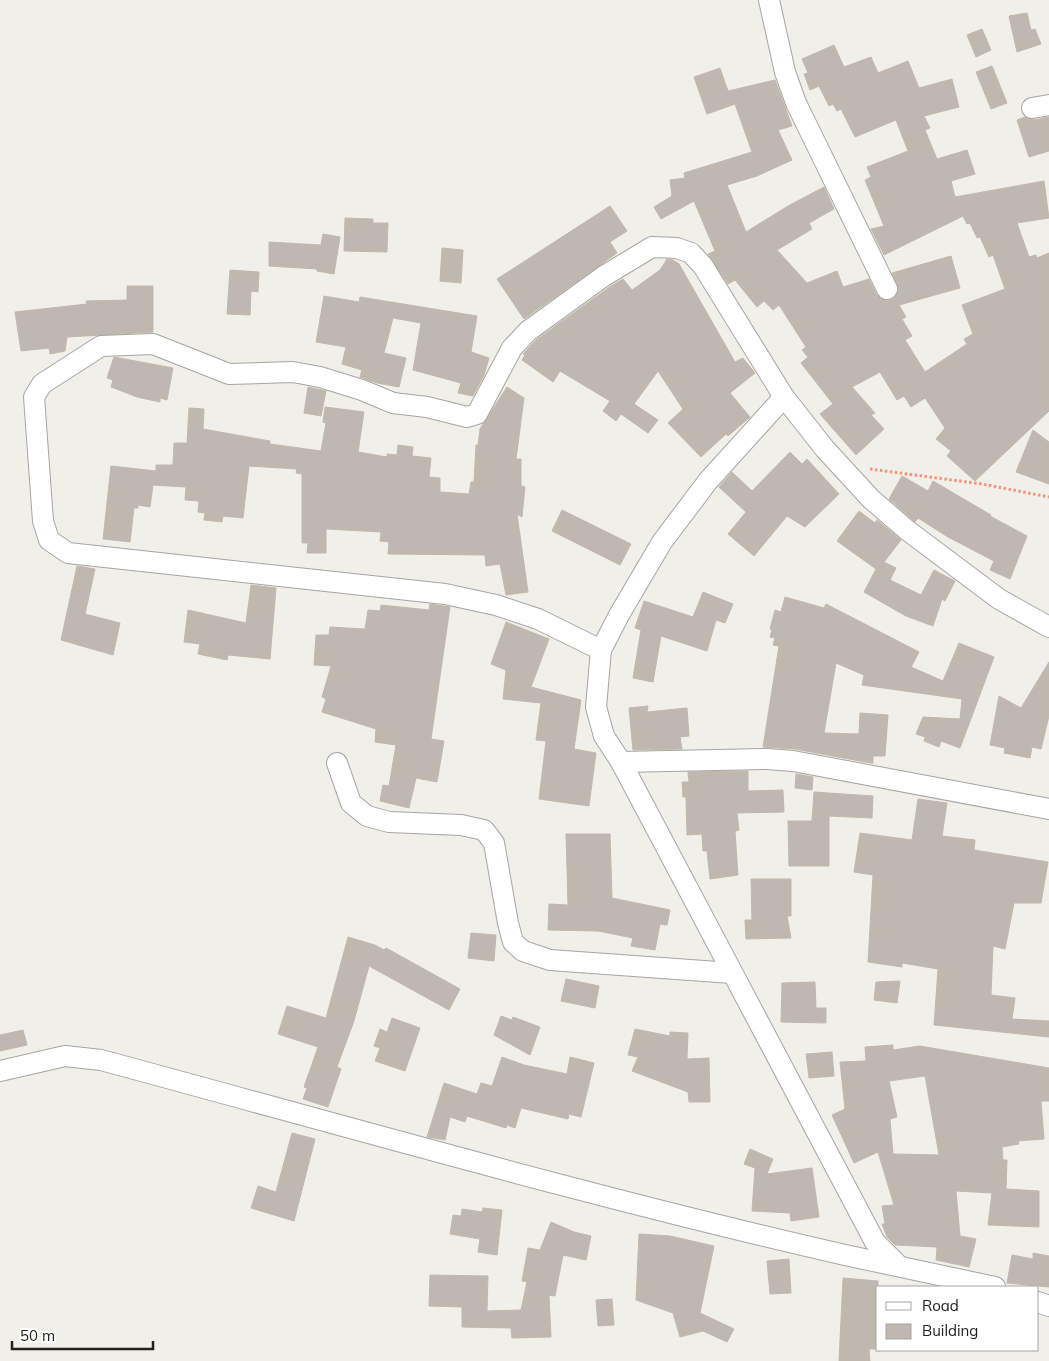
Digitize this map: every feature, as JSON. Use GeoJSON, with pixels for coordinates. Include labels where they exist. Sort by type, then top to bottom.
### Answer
{"type":"FeatureCollection","features":[{"type":"Feature","properties":{"kind":"street"},"geometry":{"type":"LineString","coordinates":[[769,0],[785,72],[796,103],[887,289]]}},
{"type":"Feature","properties":{"kind":"street"},"geometry":{"type":"LineString","coordinates":[[601,650],[538,619],[496,604],[445,594],[68,553],[49,540],[44,521],[34,416],[34,397],[42,384],[100,346],[153,344],[229,374],[293,372],[320,377],[362,390],[393,403],[427,407],[467,417],[476,414],[512,348],[528,331],[604,276],[652,247],[677,248],[690,253],[703,266],[784,396],[825,449],[871,499],[907,530],[999,599],[1049,627]]}},
{"type":"Feature","properties":{"kind":"street"},"geometry":{"type":"LineString","coordinates":[[784,396],[708,481],[662,542],[619,614],[601,650],[596,707],[604,736],[621,762],[875,1242],[900,1266]]}},
{"type":"Feature","properties":{"kind":"street"},"geometry":{"type":"LineString","coordinates":[[621,762],[767,759],[793,761],[1049,809]]}},
{"type":"Feature","properties":{"kind":"street"},"geometry":{"type":"LineString","coordinates":[[337,763],[351,803],[367,816],[389,822],[461,825],[484,830],[494,843],[513,942],[523,951],[550,960],[732,973]]}},
{"type":"Feature","properties":{"kind":"street"},"geometry":{"type":"LineString","coordinates":[[0,1071],[65,1056],[101,1060],[458,1158],[847,1256],[990,1286]]}},
{"type":"Feature","properties":{"kind":"path"},"geometry":{"type":"LineString","coordinates":[[842,467],[894,471],[982,484],[1049,497]]}},
{"type":"Feature","properties":{"kind":"building"},"geometry":{"type":"Polygon","coordinates":[[[1027,13],[1031,30],[1035,29],[1041,44],[1017,52],[1009,16],[1027,13]]]}},
{"type":"Feature","properties":{"kind":"building"},"geometry":{"type":"Polygon","coordinates":[[[982,29],[991,50],[976,57],[967,35],[982,29]]]}},
{"type":"Feature","properties":{"kind":"building"},"geometry":{"type":"Polygon","coordinates":[[[834,45],[844,67],[871,57],[878,73],[908,61],[919,88],[952,79],[959,107],[924,116],[930,128],[925,130],[937,159],[967,150],[975,174],[951,181],[955,197],[1044,181],[1049,218],[1017,223],[1029,257],[1036,255],[1037,258],[1049,253],[1049,411],[975,481],[947,456],[951,451],[936,439],[945,428],[925,398],[911,407],[904,396],[897,400],[880,372],[852,387],[875,413],[871,415],[884,429],[856,455],[820,414],[833,404],[801,363],[808,357],[802,350],[806,347],[779,305],[773,310],[764,301],[757,307],[735,280],[728,284],[708,254],[715,251],[694,201],[661,219],[654,207],[672,196],[670,180],[685,178],[684,173],[752,152],[735,104],[707,114],[694,77],[720,68],[728,91],[775,80],[792,126],[778,130],[792,160],[757,176],[727,185],[746,232],[788,206],[824,187],[834,209],[809,223],[812,229],[777,250],[807,283],[837,271],[843,287],[869,279],[877,295],[887,301],[893,299],[899,290],[892,273],[951,256],[960,288],[899,305],[906,317],[902,319],[912,336],[905,340],[925,372],[967,344],[964,339],[973,334],[962,305],[1005,289],[993,255],[989,257],[980,237],[977,238],[970,223],[967,224],[963,216],[884,255],[871,229],[884,226],[865,180],[871,177],[867,167],[908,151],[896,120],[855,137],[841,109],[837,111],[833,104],[829,106],[819,86],[810,90],[804,74],[808,73],[802,59],[834,45]]]}},
{"type":"Feature","properties":{"kind":"building"},"geometry":{"type":"Polygon","coordinates":[[[992,66],[1007,103],[991,109],[976,72],[992,66]]]}},
{"type":"Feature","properties":{"kind":"building"},"geometry":{"type":"Polygon","coordinates":[[[1025,117],[1034,120],[1049,117],[1049,151],[1029,157],[1017,120],[1025,117]]]}},
{"type":"Feature","properties":{"kind":"building"},"geometry":{"type":"Polygon","coordinates":[[[610,206],[627,231],[610,242],[617,253],[524,319],[497,279],[610,206]]]}},
{"type":"Feature","properties":{"kind":"building"},"geometry":{"type":"Polygon","coordinates":[[[345,218],[373,219],[373,223],[388,223],[387,252],[344,251],[345,218]]]}},
{"type":"Feature","properties":{"kind":"building"},"geometry":{"type":"Polygon","coordinates":[[[323,234],[340,237],[334,274],[317,271],[317,269],[269,266],[269,242],[321,245],[323,234]]]}},
{"type":"Feature","properties":{"kind":"building"},"geometry":{"type":"Polygon","coordinates":[[[442,248],[463,250],[461,283],[440,281],[442,248]]]}},
{"type":"Feature","properties":{"kind":"building"},"geometry":{"type":"Polygon","coordinates":[[[667,259],[679,264],[735,362],[743,358],[755,373],[730,393],[750,417],[728,436],[726,434],[701,457],[668,423],[683,409],[658,371],[634,404],[658,420],[648,433],[621,414],[616,421],[603,411],[610,401],[560,371],[553,382],[522,360],[525,355],[523,354],[536,340],[611,286],[623,279],[632,290],[660,270],[667,259]]]}},
{"type":"Feature","properties":{"kind":"building"},"geometry":{"type":"Polygon","coordinates":[[[230,270],[259,272],[258,292],[251,291],[250,315],[227,314],[230,270]]]}},
{"type":"Feature","properties":{"kind":"building"},"geometry":{"type":"Polygon","coordinates":[[[127,286],[153,286],[153,332],[67,337],[65,351],[50,354],[49,348],[21,351],[15,312],[87,304],[86,301],[127,300],[127,286]]]}},
{"type":"Feature","properties":{"kind":"building"},"geometry":{"type":"Polygon","coordinates":[[[324,296],[359,302],[360,297],[477,316],[471,352],[489,358],[484,375],[473,396],[458,393],[461,383],[413,370],[421,323],[393,318],[384,353],[406,358],[399,387],[377,383],[360,377],[362,370],[342,364],[346,347],[316,342],[324,296]]]}},
{"type":"Feature","properties":{"kind":"building"},"geometry":{"type":"Polygon","coordinates":[[[114,357],[173,368],[167,400],[160,398],[160,402],[137,397],[111,387],[113,380],[107,378],[114,357]]]}},
{"type":"Feature","properties":{"kind":"building"},"geometry":{"type":"Polygon","coordinates":[[[308,387],[326,391],[321,416],[304,413],[308,387]]]}},
{"type":"Feature","properties":{"kind":"building"},"geometry":{"type":"Polygon","coordinates":[[[507,387],[524,398],[516,459],[521,459],[521,486],[525,487],[522,517],[517,514],[528,592],[506,595],[500,564],[486,566],[485,555],[388,554],[389,542],[380,541],[381,532],[326,529],[326,553],[307,553],[308,543],[302,543],[302,474],[296,473],[297,469],[249,466],[243,518],[223,516],[222,522],[204,520],[205,513],[198,512],[199,501],[185,500],[186,487],[153,485],[150,507],[138,505],[138,508],[134,508],[130,542],[103,539],[111,466],[156,471],[156,465],[173,465],[174,443],[187,443],[189,408],[204,409],[203,429],[270,441],[270,444],[321,451],[326,423],[323,422],[325,407],[364,412],[358,452],[387,457],[387,454],[397,455],[398,445],[413,447],[412,456],[431,458],[429,477],[440,478],[440,492],[469,494],[471,482],[474,482],[476,445],[478,445],[480,429],[507,387]]]}},
{"type":"Feature","properties":{"kind":"building"},"geometry":{"type":"Polygon","coordinates":[[[1033,430],[1049,442],[1049,484],[1016,472],[1033,430]]]}},
{"type":"Feature","properties":{"kind":"building"},"geometry":{"type":"Polygon","coordinates":[[[790,452],[802,464],[807,459],[839,494],[805,527],[787,516],[754,556],[728,534],[746,512],[719,487],[732,472],[752,491],[790,452]]]}},
{"type":"Feature","properties":{"kind":"building"},"geometry":{"type":"Polygon","coordinates":[[[902,476],[928,491],[933,481],[1027,536],[1010,579],[990,570],[994,561],[948,537],[918,518],[915,522],[889,499],[902,476]]]}},
{"type":"Feature","properties":{"kind":"building"},"geometry":{"type":"Polygon","coordinates":[[[562,510],[631,544],[620,565],[552,531],[562,510]]]}},
{"type":"Feature","properties":{"kind":"building"},"geometry":{"type":"Polygon","coordinates":[[[859,511],[875,523],[877,520],[901,540],[884,562],[896,568],[890,580],[921,595],[934,570],[955,581],[945,601],[942,599],[933,626],[906,616],[864,592],[876,569],[837,541],[859,511]]]}},
{"type":"Feature","properties":{"kind":"building"},"geometry":{"type":"Polygon","coordinates":[[[77,566],[95,569],[85,614],[120,623],[113,655],[61,640],[77,566]]]}},
{"type":"Feature","properties":{"kind":"building"},"geometry":{"type":"Polygon","coordinates":[[[251,585],[276,588],[270,659],[228,655],[227,660],[198,654],[200,644],[184,642],[188,610],[246,623],[251,585]]]}},
{"type":"Feature","properties":{"kind":"building"},"geometry":{"type":"Polygon","coordinates":[[[703,592],[733,604],[725,623],[716,620],[707,651],[661,636],[653,682],[633,678],[641,630],[635,628],[644,601],[693,617],[703,592]]]}},
{"type":"Feature","properties":{"kind":"building"},"geometry":{"type":"Polygon","coordinates":[[[785,597],[824,608],[826,604],[919,652],[911,667],[943,681],[959,643],[994,657],[960,748],[941,741],[939,747],[924,741],[925,737],[916,734],[923,717],[960,719],[962,699],[862,685],[864,675],[836,663],[824,733],[859,734],[860,713],[888,715],[885,756],[873,756],[873,763],[795,749],[763,747],[779,646],[773,645],[775,638],[770,637],[772,630],[770,629],[775,610],[781,612],[785,597]]]}},
{"type":"Feature","properties":{"kind":"building"},"geometry":{"type":"Polygon","coordinates":[[[430,604],[450,607],[431,739],[444,741],[437,782],[416,778],[409,808],[380,801],[383,785],[389,786],[396,745],[375,742],[376,729],[322,712],[326,699],[322,697],[331,666],[314,665],[316,635],[329,635],[330,627],[365,629],[368,610],[380,611],[381,605],[429,610],[430,604]]]}},
{"type":"Feature","properties":{"kind":"building"},"geometry":{"type":"Polygon","coordinates":[[[506,622],[549,639],[531,687],[581,700],[574,749],[596,753],[589,806],[539,799],[546,741],[536,740],[541,703],[503,699],[506,670],[491,664],[506,622]]]}},
{"type":"Feature","properties":{"kind":"building"},"geometry":{"type":"Polygon","coordinates":[[[1049,662],[1049,716],[1041,749],[1032,747],[1030,758],[1004,753],[1005,748],[990,745],[999,696],[1021,708],[1049,662]]]}},
{"type":"Feature","properties":{"kind":"building"},"geometry":{"type":"Polygon","coordinates":[[[648,706],[647,712],[687,708],[689,736],[680,737],[682,749],[633,750],[629,708],[648,706]]]}},
{"type":"Feature","properties":{"kind":"building"},"geometry":{"type":"Polygon","coordinates":[[[748,771],[748,791],[783,790],[784,812],[737,813],[739,830],[735,831],[738,875],[710,879],[707,851],[703,851],[702,834],[687,835],[686,797],[683,797],[682,782],[689,782],[688,772],[748,771]]]}},
{"type":"Feature","properties":{"kind":"building"},"geometry":{"type":"Polygon","coordinates":[[[796,774],[813,777],[812,790],[795,788],[796,774]]]}},
{"type":"Feature","properties":{"kind":"building"},"geometry":{"type":"Polygon","coordinates":[[[814,792],[873,796],[872,818],[829,816],[829,866],[789,866],[788,821],[812,821],[814,792]]]}},
{"type":"Feature","properties":{"kind":"building"},"geometry":{"type":"Polygon","coordinates":[[[918,799],[947,803],[942,836],[975,840],[974,850],[1048,862],[1041,903],[1014,903],[1005,949],[993,946],[991,995],[1015,998],[1012,1019],[1049,1021],[1049,1037],[934,1025],[938,969],[902,963],[902,967],[868,962],[873,875],[854,872],[860,833],[912,840],[918,799]]]}},
{"type":"Feature","properties":{"kind":"building"},"geometry":{"type":"Polygon","coordinates":[[[566,834],[610,834],[612,898],[670,910],[667,925],[660,924],[655,950],[631,946],[633,938],[598,931],[548,930],[549,904],[568,905],[566,834]]]}},
{"type":"Feature","properties":{"kind":"building"},"geometry":{"type":"Polygon","coordinates":[[[751,879],[791,879],[791,916],[787,916],[791,938],[746,939],[745,920],[752,920],[751,879]]]}},
{"type":"Feature","properties":{"kind":"building"},"geometry":{"type":"Polygon","coordinates":[[[471,933],[496,935],[494,961],[468,958],[471,933]]]}},
{"type":"Feature","properties":{"kind":"building"},"geometry":{"type":"Polygon","coordinates":[[[348,937],[375,945],[384,950],[386,948],[460,989],[449,1010],[369,966],[354,1021],[337,1067],[341,1069],[328,1107],[303,1099],[307,1088],[304,1087],[318,1047],[278,1034],[287,1006],[326,1018],[348,937]]]}},
{"type":"Feature","properties":{"kind":"building"},"geometry":{"type":"Polygon","coordinates":[[[566,979],[599,986],[595,1008],[561,1001],[566,979]]]}},
{"type":"Feature","properties":{"kind":"building"},"geometry":{"type":"Polygon","coordinates":[[[900,981],[897,1003],[874,1000],[876,982],[900,981]]]}},
{"type":"Feature","properties":{"kind":"building"},"geometry":{"type":"Polygon","coordinates":[[[815,982],[816,1008],[826,1008],[826,1023],[781,1022],[782,983],[815,982]]]}},
{"type":"Feature","properties":{"kind":"building"},"geometry":{"type":"Polygon","coordinates":[[[501,1016],[512,1020],[513,1017],[540,1027],[530,1055],[494,1035],[501,1016]]]}},
{"type":"Feature","properties":{"kind":"building"},"geometry":{"type":"Polygon","coordinates":[[[392,1018],[420,1028],[405,1071],[375,1061],[380,1048],[374,1046],[380,1029],[387,1032],[392,1018]]]}},
{"type":"Feature","properties":{"kind":"building"},"geometry":{"type":"Polygon","coordinates":[[[635,1029],[670,1036],[670,1032],[688,1033],[687,1059],[709,1058],[710,1102],[689,1102],[688,1092],[632,1071],[638,1057],[628,1055],[635,1029]]]}},
{"type":"Feature","properties":{"kind":"building"},"geometry":{"type":"Polygon","coordinates":[[[23,1030],[27,1045],[0,1051],[0,1035],[23,1030]]]}},
{"type":"Feature","properties":{"kind":"building"},"geometry":{"type":"Polygon","coordinates":[[[893,1045],[893,1050],[920,1046],[1049,1068],[1049,1101],[1041,1101],[1044,1139],[1018,1141],[1019,1144],[1002,1147],[1003,1160],[1007,1160],[1006,1189],[1039,1191],[1039,1227],[988,1225],[992,1193],[956,1191],[960,1236],[976,1239],[969,1267],[936,1260],[937,1247],[895,1245],[887,1237],[882,1224],[885,1224],[882,1206],[894,1205],[878,1152],[854,1163],[832,1115],[845,1109],[840,1062],[866,1061],[865,1047],[893,1045]],[[925,1076],[889,1081],[897,1117],[890,1119],[893,1154],[939,1155],[925,1076]]]}},
{"type":"Feature","properties":{"kind":"building"},"geometry":{"type":"Polygon","coordinates":[[[832,1052],[834,1076],[809,1078],[806,1054],[832,1052]]]}},
{"type":"Feature","properties":{"kind":"building"},"geometry":{"type":"Polygon","coordinates":[[[502,1057],[524,1065],[567,1074],[570,1057],[594,1063],[581,1117],[569,1114],[568,1119],[521,1108],[515,1128],[507,1125],[506,1128],[467,1116],[465,1122],[450,1117],[445,1140],[427,1137],[444,1083],[477,1094],[481,1083],[492,1086],[502,1057]]]}},
{"type":"Feature","properties":{"kind":"building"},"geometry":{"type":"Polygon","coordinates":[[[292,1133],[315,1139],[294,1221],[251,1208],[258,1186],[276,1192],[292,1133]]]}},
{"type":"Feature","properties":{"kind":"building"},"geometry":{"type":"Polygon","coordinates":[[[750,1149],[773,1159],[767,1174],[812,1168],[819,1217],[791,1221],[790,1213],[752,1211],[755,1168],[744,1164],[750,1149]]]}},
{"type":"Feature","properties":{"kind":"building"},"geometry":{"type":"Polygon","coordinates":[[[483,1208],[502,1210],[497,1255],[478,1252],[480,1239],[450,1234],[453,1215],[461,1216],[462,1209],[482,1212],[483,1208]]]}},
{"type":"Feature","properties":{"kind":"building"},"geometry":{"type":"Polygon","coordinates":[[[551,1222],[574,1232],[591,1236],[586,1260],[563,1255],[555,1296],[549,1295],[551,1337],[512,1338],[511,1328],[462,1327],[462,1307],[429,1306],[430,1275],[488,1276],[487,1311],[521,1310],[527,1282],[522,1281],[528,1248],[540,1250],[551,1222]]]}},
{"type":"Feature","properties":{"kind":"building"},"geometry":{"type":"Polygon","coordinates":[[[639,1234],[670,1236],[714,1246],[700,1313],[734,1329],[727,1342],[703,1331],[680,1337],[673,1313],[636,1300],[639,1234]]]}},
{"type":"Feature","properties":{"kind":"building"},"geometry":{"type":"Polygon","coordinates":[[[1033,1253],[1049,1256],[1049,1287],[1007,1283],[1012,1255],[1033,1259],[1033,1253]]]}},
{"type":"Feature","properties":{"kind":"building"},"geometry":{"type":"Polygon","coordinates":[[[789,1259],[791,1293],[770,1294],[767,1261],[789,1259]]]}},
{"type":"Feature","properties":{"kind":"building"},"geometry":{"type":"Polygon","coordinates":[[[843,1278],[878,1281],[878,1286],[876,1286],[876,1349],[869,1349],[870,1361],[839,1361],[843,1278]]]}},
{"type":"Feature","properties":{"kind":"building"},"geometry":{"type":"Polygon","coordinates":[[[612,1299],[614,1325],[598,1326],[596,1300],[612,1299]]]}}]}
